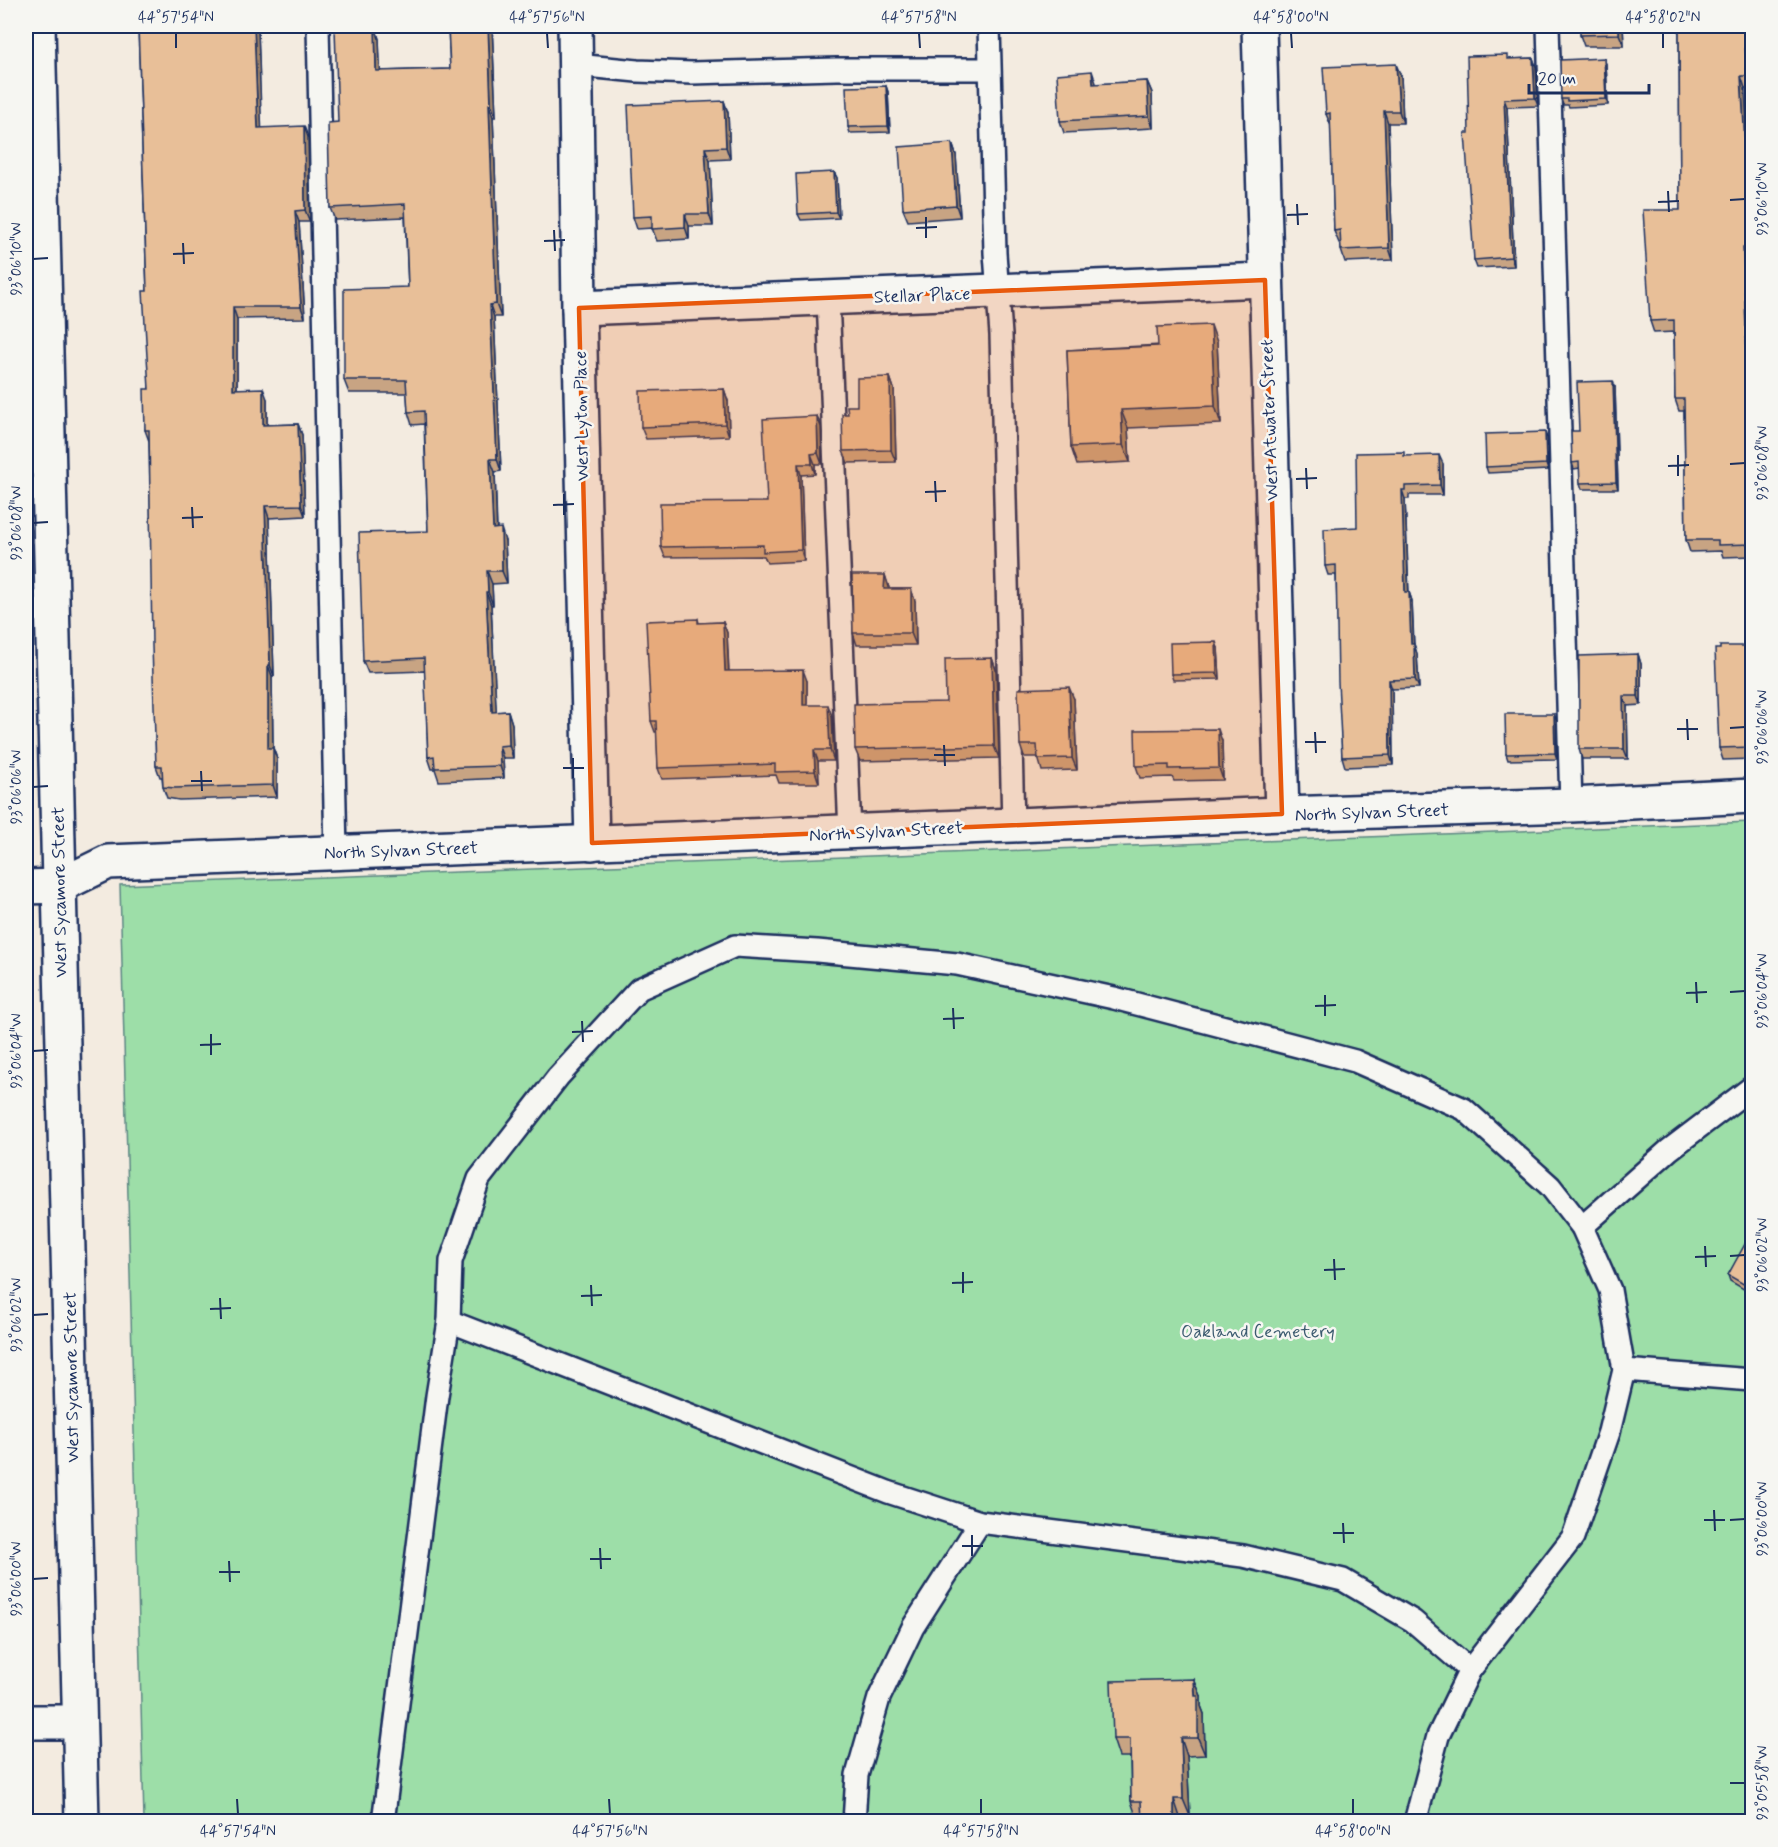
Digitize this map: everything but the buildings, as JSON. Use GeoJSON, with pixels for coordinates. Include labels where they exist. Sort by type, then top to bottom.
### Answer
{"type":"FeatureCollection","features":[{"type":"Feature","properties":{"kind":"street","name":"West Sycamore Street"},"geometry":{"type":"LineString","coordinates":[[38,26],[33,172],[37,464],[59,886],[82,1821]]}},
{"type":"Feature","properties":{"kind":"street","name":"West Lyton Place"},"geometry":{"type":"LineString","coordinates":[[575,26],[579,308],[592,843]]}},
{"type":"Feature","properties":{"kind":"street","name":"West Atwater Street"},"geometry":{"type":"LineString","coordinates":[[1259,26],[1282,814]]}},
{"type":"Feature","properties":{"kind":"street","name":"Stellar Place"},"geometry":{"type":"LineString","coordinates":[[579,308],[1265,280]]}},
{"type":"Feature","properties":{"kind":"street","name":"North Sylvan Street"},"geometry":{"type":"LineString","coordinates":[[26,887],[59,886],[108,862],[1752,796]]}},
{"type":"Feature","properties":{"kind":"street"},"geometry":{"type":"LineString","coordinates":[[26,1722],[79,1722]]}},
{"type":"Feature","properties":{"kind":"lane"},"geometry":{"type":"LineString","coordinates":[[318,26],[336,853]]}},
{"type":"Feature","properties":{"kind":"lane"},"geometry":{"type":"LineString","coordinates":[[989,26],[995,253],[1001,335],[1013,825]]}},
{"type":"Feature","properties":{"kind":"lane"},"geometry":{"type":"LineString","coordinates":[[1548,26],[1571,805]]}},
{"type":"Feature","properties":{"kind":"lane"},"geometry":{"type":"LineString","coordinates":[[576,64],[637,71],[692,73],[837,69],[989,69]]}},
{"type":"Feature","properties":{"kind":"lane"},"geometry":{"type":"LineString","coordinates":[[828,298],[850,833]]}},
{"type":"Feature","properties":{"kind":"lane"},"geometry":{"type":"LineString","coordinates":[[383,1821],[437,1396],[449,1321],[451,1261],[479,1179],[558,1077],[639,989],[735,946],[957,963],[1114,998],[1355,1061],[1464,1109],[1550,1186],[1582,1227],[1610,1290],[1624,1370],[1609,1432],[1573,1537],[1470,1670],[1438,1736],[1415,1821]]}},
{"type":"Feature","properties":{"kind":"lane"},"geometry":{"type":"LineString","coordinates":[[1582,1227],[1669,1150],[1752,1087]]}},
{"type":"Feature","properties":{"kind":"lane"},"geometry":{"type":"LineString","coordinates":[[449,1321],[888,1492],[980,1522],[1244,1556],[1343,1580],[1413,1621],[1470,1670]]}},
{"type":"Feature","properties":{"kind":"lane"},"geometry":{"type":"LineString","coordinates":[[1624,1370],[1752,1380]]}},
{"type":"Feature","properties":{"kind":"lane"},"geometry":{"type":"LineString","coordinates":[[857,1819],[857,1775],[879,1698],[913,1627],[980,1522]]}},
{"type":"Feature","properties":{"kind":"highlighted area"},"geometry":{"type":"Polygon","coordinates":[[[1265,280],[1282,814],[592,843],[579,308],[1265,280]]]}},
{"type":"Feature","properties":{"kind":"green space","name":"Oakland Cemetery"},"geometry":{"type":"Polygon","coordinates":[[[1752,822],[1752,1821],[144,1821],[120,885],[1752,822]]]}}]}
